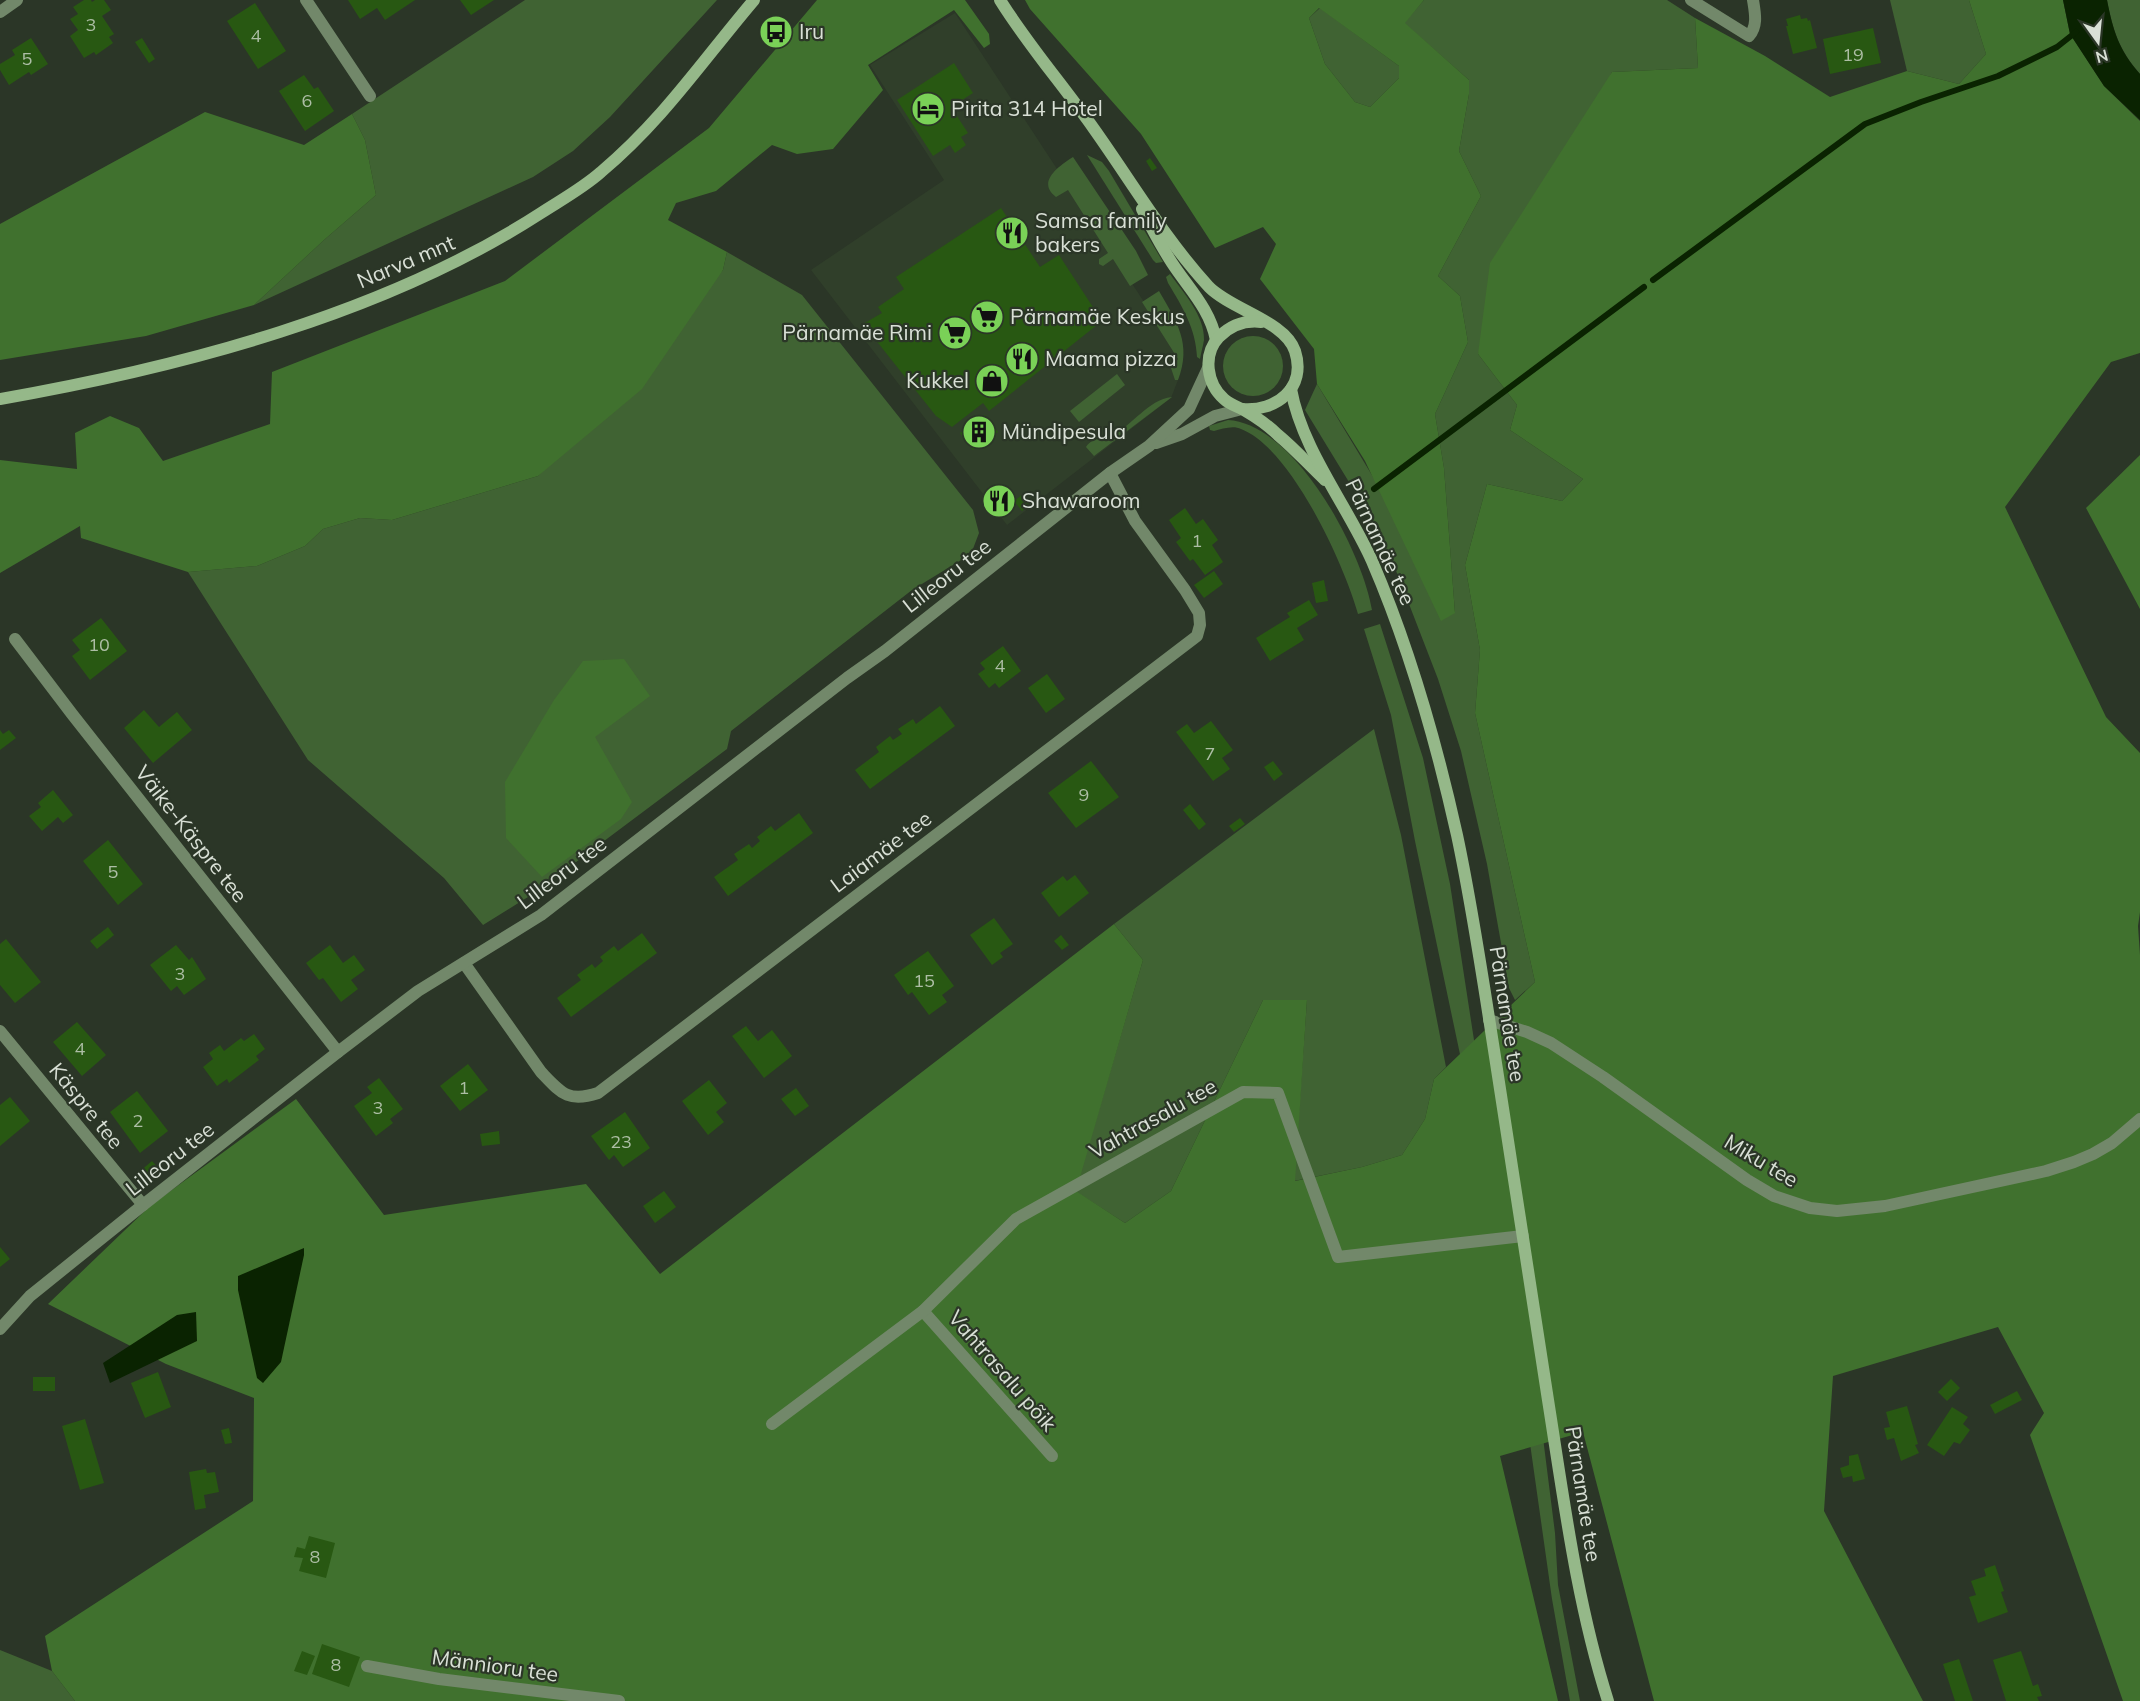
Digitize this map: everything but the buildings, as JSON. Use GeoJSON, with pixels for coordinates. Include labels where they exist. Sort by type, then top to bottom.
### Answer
{"type":"FeatureCollection","features":[{"type":"Feature","properties":{"kind":"main road","name":"Narva mnt"},"geometry":{"type":"LineString","coordinates":[[0,399],[73,386],[247,342],[391,291],[461,261],[514,231],[600,173],[653,124],[702,67],[753,0]]}},
{"type":"Feature","properties":{"kind":"main road"},"geometry":{"type":"LineString","coordinates":[[999,0],[1094,129],[1129,181],[1211,289],[1229,302],[1277,328],[1288,338],[1298,363],[1291,389],[1282,400],[1270,407],[1256,410],[1242,409]]}},
{"type":"Feature","properties":{"kind":"main road"},"geometry":{"type":"LineString","coordinates":[[1129,181],[1172,262],[1207,311],[1216,340]]}},
{"type":"Feature","properties":{"kind":"main road"},"geometry":{"type":"LineString","coordinates":[[1265,322],[1251,321],[1238,324],[1225,330],[1216,340],[1210,354],[1208,368],[1213,386],[1225,401],[1259,419],[1280,436],[1335,489]]}},
{"type":"Feature","properties":{"kind":"main road","name":"Pärnamäe tee"},"geometry":{"type":"LineString","coordinates":[[1291,389],[1294,408],[1304,431],[1372,561],[1416,678],[1439,759],[1458,838],[1489,1020],[1566,1514],[1585,1616],[1608,1701]]}},
{"type":"Feature","properties":{"kind":"main road","name":"Pärnamäe tee"},"geometry":{"type":"LineString","coordinates":[[1598,1670],[1601,1701]]}},
{"type":"Feature","properties":{"kind":"street"},"geometry":{"type":"LineString","coordinates":[[0,12],[17,0]]}},
{"type":"Feature","properties":{"kind":"street"},"geometry":{"type":"LineString","coordinates":[[306,0],[370,96]]}},
{"type":"Feature","properties":{"kind":"street"},"geometry":{"type":"LineString","coordinates":[[1690,0],[1749,36],[1754,30],[1755,22],[1753,0]]}},
{"type":"Feature","properties":{"kind":"street","name":"Lilleoru tee"},"geometry":{"type":"LineString","coordinates":[[0,1329],[30,1296],[338,1052],[418,991],[541,915],[885,651],[1110,473],[1149,446],[1189,409],[1208,368]]}},
{"type":"Feature","properties":{"kind":"street","name":"Lilleoru tee"},"geometry":{"type":"LineString","coordinates":[[1149,446],[1182,434],[1215,416],[1242,409]]}},
{"type":"Feature","properties":{"kind":"street","name":"Laiamäe tee"},"geometry":{"type":"LineString","coordinates":[[464,963],[555,1087],[573,1098],[598,1093],[1197,636],[1200,625],[1198,613],[1185,590],[1135,521],[1110,473]]}},
{"type":"Feature","properties":{"kind":"street","name":"Väike-Käspre tee"},"geometry":{"type":"LineString","coordinates":[[15,639],[338,1052]]}},
{"type":"Feature","properties":{"kind":"street","name":"Miku tee"},"geometry":{"type":"LineString","coordinates":[[1489,1020],[1527,1032],[1551,1043],[1603,1077],[1747,1180],[1774,1196],[1810,1208],[1837,1211],[1885,1206],[2046,1171],[2074,1162],[2112,1143],[2140,1119]]}},
{"type":"Feature","properties":{"kind":"street","name":"Käspre tee"},"geometry":{"type":"LineString","coordinates":[[0,1031],[142,1205]]}},
{"type":"Feature","properties":{"kind":"street","name":"Vahtrasalu tee"},"geometry":{"type":"LineString","coordinates":[[772,1424],[923,1311],[1016,1219],[1243,1092],[1278,1093],[1338,1257],[1523,1236]]}},
{"type":"Feature","properties":{"kind":"street","name":"Vahtrasalu põik"},"geometry":{"type":"LineString","coordinates":[[923,1311],[1052,1456]]}},
{"type":"Feature","properties":{"kind":"street","name":"Männioru tee"},"geometry":{"type":"LineString","coordinates":[[367,1666],[439,1679],[619,1701]]}},
{"type":"Feature","properties":{"kind":"shaded area"},"geometry":{"type":"Polygon","coordinates":[[[525,0],[717,0],[610,117],[573,151],[533,177],[254,305],[376,195],[365,140],[352,114],[525,0]]]}},
{"type":"Feature","properties":{"kind":"shaded area"},"geometry":{"type":"Polygon","coordinates":[[[1424,0],[1667,0],[1695,18],[1698,68],[1612,72],[1478,354],[1517,405],[1510,430],[1583,479],[1562,501],[1487,484],[1465,565],[1480,650],[1475,713],[1535,982],[1515,1000],[1509,988],[1487,864],[1461,751],[1438,679],[1397,573],[1363,505],[1305,410],[1317,384],[1455,613],[1444,468],[1435,414],[1468,342],[1460,296],[1438,276],[1481,196],[1459,151],[1469,94],[1469,80],[1404,23],[1424,0]]]}},
{"type":"Feature","properties":{"kind":"shaded area"},"geometry":{"type":"Polygon","coordinates":[[[1890,0],[1969,0],[1986,54],[1959,84],[1907,71],[1890,0]]]}},
{"type":"Feature","properties":{"kind":"shaded area"},"geometry":{"type":"Polygon","coordinates":[[[2063,0],[2107,0],[2118,40],[2140,74],[2140,120],[2104,86],[2070,34],[2063,0]]]}},
{"type":"Feature","properties":{"kind":"shaded area"},"geometry":{"type":"Polygon","coordinates":[[[2107,0],[2140,0],[2140,74],[2118,40],[2107,0]]]}},
{"type":"Feature","properties":{"kind":"shaded area"},"geometry":{"type":"Polygon","coordinates":[[[1320,8],[1399,66],[1399,78],[1370,107],[1355,102],[1325,64],[1309,18],[1320,8]]]}},
{"type":"Feature","properties":{"kind":"shaded area"},"geometry":{"type":"Polygon","coordinates":[[[955,13],[1180,357],[1178,380],[1171,398],[1007,525],[811,270],[944,180],[870,65],[955,13]]]}},
{"type":"Feature","properties":{"kind":"shaded area"},"geometry":{"type":"Polygon","coordinates":[[[1087,155],[1102,162],[1109,171],[1163,262],[1156,263],[1153,260],[1087,155]]]}},
{"type":"Feature","properties":{"kind":"shaded area"},"geometry":{"type":"Polygon","coordinates":[[[1073,157],[1136,251],[1148,275],[1130,286],[1113,259],[1103,266],[1099,264],[1099,259],[1108,253],[1068,190],[1056,197],[1050,191],[1048,186],[1052,175],[1073,157]]]}},
{"type":"Feature","properties":{"kind":"shaded area"},"geometry":{"type":"Polygon","coordinates":[[[727,252],[802,295],[973,510],[979,533],[971,554],[912,590],[731,731],[727,749],[536,892],[483,925],[444,878],[308,760],[188,572],[257,566],[305,546],[323,529],[360,518],[392,520],[538,476],[723,270],[727,252]]]}},
{"type":"Feature","properties":{"kind":"shaded area"},"geometry":{"type":"Polygon","coordinates":[[[1170,274],[1201,322],[1204,340],[1200,359],[1197,357],[1194,337],[1187,318],[1168,283],[1166,277],[1170,274]]]}},
{"type":"Feature","properties":{"kind":"shaded area"},"geometry":{"type":"Polygon","coordinates":[[[1159,291],[1177,323],[1183,344],[1182,367],[1178,380],[1175,380],[1171,368],[1178,359],[1142,302],[1159,291]]]}},
{"type":"Feature","properties":{"kind":"shaded area"},"geometry":{"type":"Polygon","coordinates":[[[1253,336],[1270,341],[1278,349],[1283,366],[1278,383],[1270,391],[1253,396],[1236,391],[1228,383],[1223,366],[1228,349],[1236,341],[1253,336]]]}},
{"type":"Feature","properties":{"kind":"shaded area"},"geometry":{"type":"Polygon","coordinates":[[[1117,374],[1125,385],[1079,422],[1070,411],[1117,374]]]}},
{"type":"Feature","properties":{"kind":"shaded area"},"geometry":{"type":"Polygon","coordinates":[[[1172,397],[1094,456],[1086,447],[1095,440],[1120,431],[1155,403],[1172,397]]]}},
{"type":"Feature","properties":{"kind":"shaded area"},"geometry":{"type":"Polygon","coordinates":[[[1228,420],[1253,427],[1277,443],[1300,466],[1340,525],[1366,585],[1372,610],[1358,614],[1328,539],[1313,510],[1278,459],[1260,440],[1241,429],[1231,427],[1210,430],[1209,426],[1228,420]]]}},
{"type":"Feature","properties":{"kind":"shaded area"},"geometry":{"type":"Polygon","coordinates":[[[1380,624],[1423,758],[1450,884],[1476,1053],[1534,1366],[1555,1533],[1558,1585],[1580,1701],[1570,1701],[1552,1599],[1511,1309],[1492,1206],[1415,841],[1391,715],[1364,629],[1380,624]]]}},
{"type":"Feature","properties":{"kind":"shaded area"},"geometry":{"type":"Polygon","coordinates":[[[1374,729],[1401,835],[1446,1067],[1434,1079],[1425,1119],[1402,1155],[1362,1167],[1294,1181],[1307,1000],[1263,1000],[1171,1191],[1125,1223],[1075,1191],[1143,960],[1114,924],[1374,729]]]}},
{"type":"Feature","properties":{"kind":"shaded area"},"geometry":{"type":"Polygon","coordinates":[[[304,1248],[281,1362],[263,1383],[257,1378],[238,1290],[238,1276],[304,1248]]]}},
{"type":"Feature","properties":{"kind":"shaded area"},"geometry":{"type":"Polygon","coordinates":[[[196,1312],[197,1341],[110,1383],[103,1363],[177,1315],[196,1312]]]}},
{"type":"Feature","properties":{"kind":"shaded area"},"geometry":{"type":"Polygon","coordinates":[[[0,1650],[52,1671],[75,1701],[0,1701],[0,1650]]]}},
{"type":"Feature","properties":{"kind":"green space"},"geometry":{"type":"Polygon","coordinates":[[[817,0],[965,0],[989,34],[990,44],[984,48],[954,10],[868,65],[883,90],[833,149],[797,154],[772,145],[716,191],[676,203],[668,220],[727,252],[723,270],[642,389],[538,476],[392,520],[360,518],[323,529],[305,546],[257,566],[188,572],[81,538],[80,526],[0,573],[0,460],[77,469],[75,433],[110,416],[139,428],[163,461],[270,424],[272,372],[505,281],[709,128],[817,0]]]}},
{"type":"Feature","properties":{"kind":"green space"},"geometry":{"type":"Polygon","coordinates":[[[1025,0],[1424,0],[1405,23],[1469,80],[1469,94],[1459,151],[1481,196],[1438,276],[1460,296],[1468,342],[1435,414],[1444,468],[1455,613],[1441,621],[1365,461],[1317,384],[1314,349],[1260,279],[1276,244],[1263,227],[1215,248],[1141,134],[1030,9],[1025,0]],[[1319,8],[1309,18],[1325,64],[1355,102],[1370,107],[1399,78],[1399,66],[1319,8]]]}},
{"type":"Feature","properties":{"kind":"green space"},"geometry":{"type":"Polygon","coordinates":[[[1969,0],[2063,0],[2070,34],[2104,86],[2140,121],[2140,353],[2111,362],[2005,507],[2106,717],[2140,753],[2140,912],[2138,926],[2140,955],[2140,1701],[2123,1701],[2030,1435],[2044,1413],[1998,1327],[1833,1376],[1824,1511],[1923,1701],[1654,1701],[1583,1432],[1500,1456],[1558,1701],[75,1701],[52,1671],[45,1636],[253,1501],[254,1398],[166,1364],[48,1304],[150,1206],[296,1099],[384,1215],[586,1184],[660,1274],[1114,924],[1143,960],[1076,1191],[1125,1223],[1171,1191],[1263,1000],[1307,1000],[1295,1181],[1362,1167],[1402,1155],[1425,1119],[1434,1079],[1535,982],[1475,713],[1480,650],[1465,565],[1487,484],[1562,501],[1583,479],[1510,430],[1517,405],[1478,354],[1490,263],[1612,72],[1698,68],[1695,18],[1765,56],[1830,97],[1907,71],[1959,84],[1986,54],[1969,0]]]}},
{"type":"Feature","properties":{"kind":"green space"},"geometry":{"type":"Polygon","coordinates":[[[205,112],[304,145],[352,114],[365,140],[376,195],[254,305],[146,336],[0,360],[0,224],[205,112]]]}},
{"type":"Feature","properties":{"kind":"green space"},"geometry":{"type":"Polygon","coordinates":[[[2140,455],[2140,609],[2086,508],[2140,455]]]}},
{"type":"Feature","properties":{"kind":"green space"},"geometry":{"type":"Polygon","coordinates":[[[624,659],[650,696],[595,737],[632,802],[621,819],[542,877],[506,838],[505,782],[554,700],[583,661],[624,659]]]}},
{"type":"Feature","properties":{"kind":"waterway"},"geometry":{"type":"LineString","coordinates":[[1653,280],[1865,124],[1998,76],[2057,47],[2076,32]]}},
{"type":"Feature","properties":{"kind":"waterway"},"geometry":{"type":"LineString","coordinates":[[1374,489],[1644,287]]}},
{"type":"Feature","properties":{"kind":"place","name":"Iru"},"geometry":{"type":"Point","coordinates":[776,32]}},
{"type":"Feature","properties":{"kind":"place","name":"Pirita 314 Hotel"},"geometry":{"type":"Point","coordinates":[928,109]}},
{"type":"Feature","properties":{"kind":"place","name":"Samsa family bakers"},"geometry":{"type":"Point","coordinates":[1012,233]}},
{"type":"Feature","properties":{"kind":"place","name":"Pärnamäe Keskus"},"geometry":{"type":"Point","coordinates":[987,317]}},
{"type":"Feature","properties":{"kind":"place","name":"Pärnamäe Rimi"},"geometry":{"type":"Point","coordinates":[955,333]}},
{"type":"Feature","properties":{"kind":"place","name":"Maama pizza"},"geometry":{"type":"Point","coordinates":[1022,359]}},
{"type":"Feature","properties":{"kind":"place","name":"Kukkel"},"geometry":{"type":"Point","coordinates":[992,381]}},
{"type":"Feature","properties":{"kind":"place","name":"Mündipesula"},"geometry":{"type":"Point","coordinates":[979,432]}},
{"type":"Feature","properties":{"kind":"place","name":"Shawaroom"},"geometry":{"type":"Point","coordinates":[999,501]}}]}
